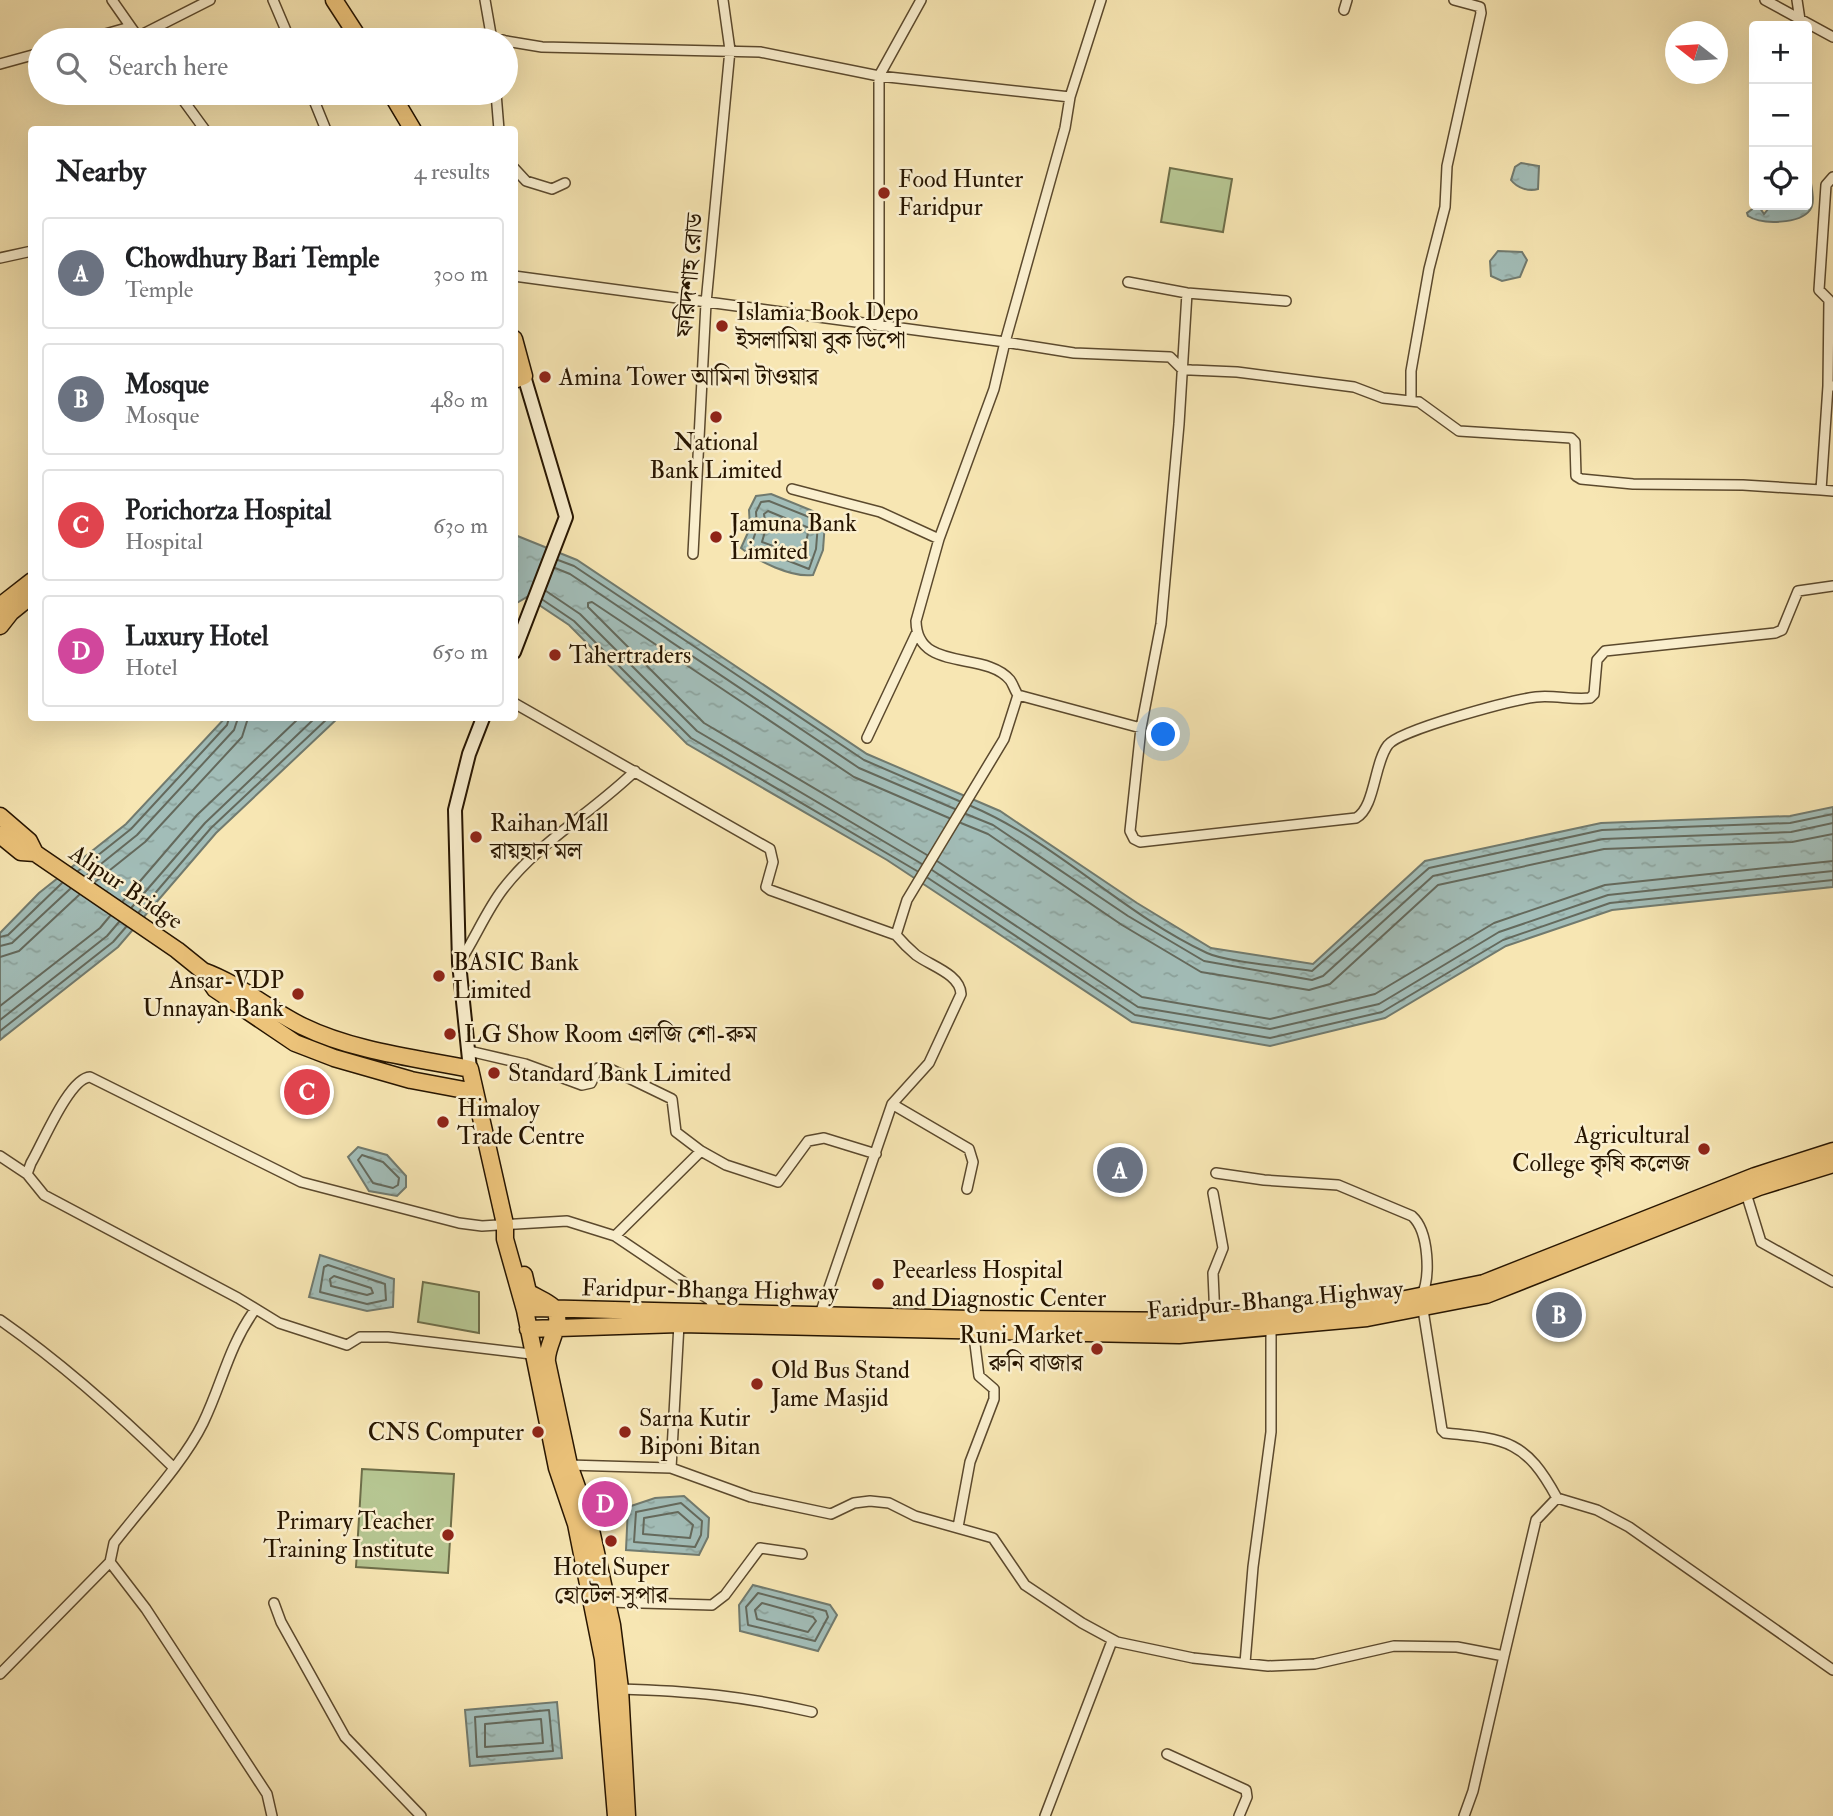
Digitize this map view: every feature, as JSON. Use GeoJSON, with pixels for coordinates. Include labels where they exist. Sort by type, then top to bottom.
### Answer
{"type":"FeatureCollection","features":[{"type":"Feature","properties":{"kind":"highway"},"geometry":{"type":"LineString","coordinates":[[334,0],[352,28]]}},
{"type":"Feature","properties":{"kind":"highway"},"geometry":{"type":"LineString","coordinates":[[398,105],[411,126]]}},
{"type":"Feature","properties":{"kind":"highway"},"geometry":{"type":"LineString","coordinates":[[0,606],[28,584]]}},
{"type":"Feature","properties":{"kind":"highway"},"geometry":{"type":"LineString","coordinates":[[0,626],[11,611],[28,598]]}},
{"type":"Feature","properties":{"kind":"highway"},"geometry":{"type":"LineString","coordinates":[[0,816],[29,841],[41,858]]}},
{"type":"Feature","properties":{"kind":"highway"},"geometry":{"type":"LineString","coordinates":[[0,835],[21,852],[41,858]]}},
{"type":"Feature","properties":{"kind":"highway","name":"Alipur Bridge"},"geometry":{"type":"LineString","coordinates":[[41,858],[177,950],[203,971]]}},
{"type":"Feature","properties":{"kind":"highway"},"geometry":{"type":"LineString","coordinates":[[203,971],[222,978],[303,1026],[338,1040],[470,1069],[505,1224],[505,1239],[525,1310],[531,1354],[563,1466],[603,1659],[616,1816]]}},
{"type":"Feature","properties":{"kind":"highway"},"geometry":{"type":"LineString","coordinates":[[203,971],[215,989],[295,1043],[334,1058],[411,1080],[475,1092]]}},
{"type":"Feature","properties":{"kind":"highway","name":"Faridpur-Bhanga Highway"},"geometry":{"type":"LineString","coordinates":[[528,1329],[717,1312],[819,1320],[1179,1328],[1271,1321],[1366,1307],[1422,1303],[1564,1257],[1833,1151]]}},
{"type":"Feature","properties":{"kind":"highway","name":"Faridpur-Bhanga Highway"},"geometry":{"type":"LineString","coordinates":[[1744,1187],[1833,1164]]}},
{"type":"Feature","properties":{"kind":"highway"},"geometry":{"type":"LineString","coordinates":[[505,1224],[514,1235],[528,1292],[555,1310],[557,1327],[546,1355],[563,1466],[589,1521],[607,1602],[620,1689],[627,1816]]}},
{"type":"Feature","properties":{"kind":"highway","name":"Faridpur-Bhanga Highway"},"geometry":{"type":"LineString","coordinates":[[525,1310],[534,1308],[645,1317],[679,1324],[819,1320]]}},
{"type":"Feature","properties":{"kind":"highway","name":"Faridpur-Bhanga Highway"},"geometry":{"type":"LineString","coordinates":[[1179,1328],[1216,1319],[1271,1321]]}},
{"type":"Feature","properties":{"kind":"main road"},"geometry":{"type":"LineString","coordinates":[[518,644],[566,517],[519,372]]}},
{"type":"Feature","properties":{"kind":"main road"},"geometry":{"type":"LineString","coordinates":[[470,1069],[459,962],[454,810],[481,721]]}},
{"type":"Feature","properties":{"kind":"street"},"geometry":{"type":"LineString","coordinates":[[113,0],[130,27],[126,28]]}},
{"type":"Feature","properties":{"kind":"street"},"geometry":{"type":"LineString","coordinates":[[159,28],[209,0]]}},
{"type":"Feature","properties":{"kind":"street"},"geometry":{"type":"LineString","coordinates":[[273,0],[285,28]]}},
{"type":"Feature","properties":{"kind":"street"},"geometry":{"type":"LineString","coordinates":[[485,0],[490,28]]}},
{"type":"Feature","properties":{"kind":"street","name":"ফরিদশাহ রোড"},"geometry":{"type":"LineString","coordinates":[[693,554],[706,303],[730,50],[723,0]]}},
{"type":"Feature","properties":{"kind":"street"},"geometry":{"type":"LineString","coordinates":[[879,326],[879,75],[921,0]]}},
{"type":"Feature","properties":{"kind":"street"},"geometry":{"type":"LineString","coordinates":[[896,935],[907,900],[1004,739],[1017,695],[1009,679],[996,671],[930,650],[920,643],[916,634],[916,621],[939,539],[994,389],[1065,128],[1070,97],[1101,0]]}},
{"type":"Feature","properties":{"kind":"street"},"geometry":{"type":"LineString","coordinates":[[1411,400],[1411,371],[1429,269],[1445,207],[1447,166],[1481,13],[1480,7],[1454,0]]}},
{"type":"Feature","properties":{"kind":"street"},"geometry":{"type":"LineString","coordinates":[[1765,0],[1833,37]]}},
{"type":"Feature","properties":{"kind":"street"},"geometry":{"type":"LineString","coordinates":[[1797,0],[1800,20]]}},
{"type":"Feature","properties":{"kind":"street"},"geometry":{"type":"LineString","coordinates":[[518,43],[542,47],[760,52],[879,75],[1070,97]]}},
{"type":"Feature","properties":{"kind":"street"},"geometry":{"type":"LineString","coordinates":[[0,64],[28,56]]}},
{"type":"Feature","properties":{"kind":"street"},"geometry":{"type":"LineString","coordinates":[[187,105],[202,126]]}},
{"type":"Feature","properties":{"kind":"street"},"geometry":{"type":"LineString","coordinates":[[316,105],[324,126]]}},
{"type":"Feature","properties":{"kind":"street"},"geometry":{"type":"LineString","coordinates":[[497,105],[499,126]]}},
{"type":"Feature","properties":{"kind":"street"},"geometry":{"type":"LineString","coordinates":[[518,172],[526,181],[552,189],[565,183]]}},
{"type":"Feature","properties":{"kind":"street"},"geometry":{"type":"LineString","coordinates":[[1821,490],[1830,386],[1829,300],[1819,290],[1826,185],[1833,177]]}},
{"type":"Feature","properties":{"kind":"street"},"geometry":{"type":"LineString","coordinates":[[0,258],[28,252]]}},
{"type":"Feature","properties":{"kind":"street"},"geometry":{"type":"LineString","coordinates":[[518,277],[1074,353],[1170,357],[1182,369],[1237,372],[1354,387],[1383,398],[1419,402],[1459,431],[1571,438],[1575,442],[1576,476],[1581,479],[1633,484],[1742,485],[1833,491]]}},
{"type":"Feature","properties":{"kind":"street"},"geometry":{"type":"LineString","coordinates":[[1128,282],[1187,293],[1286,301]]}},
{"type":"Feature","properties":{"kind":"street"},"geometry":{"type":"LineString","coordinates":[[1187,293],[1161,624],[1141,728],[1130,831],[1134,839],[1140,842],[1356,818],[1367,805],[1383,752],[1399,735],[1510,701],[1538,697],[1590,698],[1594,694],[1597,660],[1605,651],[1775,634],[1782,630],[1798,591],[1833,586]]}},
{"type":"Feature","properties":{"kind":"street"},"geometry":{"type":"LineString","coordinates":[[792,489],[880,512],[939,539]]}},
{"type":"Feature","properties":{"kind":"street"},"geometry":{"type":"LineString","coordinates":[[867,738],[916,634]]}},
{"type":"Feature","properties":{"kind":"street"},"geometry":{"type":"LineString","coordinates":[[1017,695],[1141,728]]}},
{"type":"Feature","properties":{"kind":"street"},"geometry":{"type":"LineString","coordinates":[[518,705],[635,771],[679,800],[770,849],[773,862],[766,887],[770,890],[896,935],[916,955],[956,980],[961,986],[961,994],[929,1063],[892,1104],[819,1320]]}},
{"type":"Feature","properties":{"kind":"street"},"geometry":{"type":"LineString","coordinates":[[459,962],[502,890],[526,863],[604,801],[635,771]]}},
{"type":"Feature","properties":{"kind":"street"},"geometry":{"type":"LineString","coordinates":[[468,1051],[526,1064],[582,1085],[591,1083],[598,1068],[608,1068],[672,1099],[676,1132],[701,1152],[726,1165],[778,1182],[808,1142],[815,1138],[824,1138],[876,1154]]}},
{"type":"Feature","properties":{"kind":"street"},"geometry":{"type":"LineString","coordinates":[[27,1174],[66,1098],[79,1080],[90,1077],[211,1140],[301,1182],[459,1223],[482,1226],[567,1221],[615,1236],[710,1300],[717,1312]]}},
{"type":"Feature","properties":{"kind":"street"},"geometry":{"type":"LineString","coordinates":[[892,1104],[969,1149],[973,1162],[967,1189]]}},
{"type":"Feature","properties":{"kind":"street"},"geometry":{"type":"LineString","coordinates":[[615,1236],[701,1152]]}},
{"type":"Feature","properties":{"kind":"street"},"geometry":{"type":"LineString","coordinates":[[0,1156],[27,1174],[44,1195],[238,1298],[254,1311],[315,1337],[347,1345],[360,1337],[388,1337],[531,1354]]}},
{"type":"Feature","properties":{"kind":"street"},"geometry":{"type":"LineString","coordinates":[[1216,1173],[1338,1185],[1412,1216],[1420,1223],[1425,1256],[1427,1286],[1422,1303],[1442,1430],[1445,1433],[1489,1437],[1511,1444],[1531,1457],[1557,1498],[1597,1510],[1629,1527],[1833,1670]]}},
{"type":"Feature","properties":{"kind":"street"},"geometry":{"type":"LineString","coordinates":[[1744,1187],[1761,1242],[1833,1282]]}},
{"type":"Feature","properties":{"kind":"street"},"geometry":{"type":"LineString","coordinates":[[1213,1193],[1223,1248],[1213,1273],[1216,1319]]}},
{"type":"Feature","properties":{"kind":"street"},"geometry":{"type":"LineString","coordinates":[[0,1674],[110,1562],[114,1543],[203,1424],[226,1359],[239,1332],[254,1311]]}},
{"type":"Feature","properties":{"kind":"street"},"geometry":{"type":"LineString","coordinates":[[0,1320],[50,1355],[122,1417],[173,1467]]}},
{"type":"Feature","properties":{"kind":"street"},"geometry":{"type":"LineString","coordinates":[[1245,1664],[1253,1567],[1271,1432],[1271,1321]]}},
{"type":"Feature","properties":{"kind":"street"},"geometry":{"type":"LineString","coordinates":[[671,1468],[679,1324]]}},
{"type":"Feature","properties":{"kind":"street"},"geometry":{"type":"LineString","coordinates":[[958,1527],[971,1462],[994,1399],[994,1389],[979,1376],[972,1324]]}},
{"type":"Feature","properties":{"kind":"street"},"geometry":{"type":"LineString","coordinates":[[563,1466],[671,1468],[751,1497],[831,1514],[854,1503],[888,1503],[915,1516],[993,1538],[1025,1585],[1112,1641],[1193,1658],[1245,1664],[1315,1664],[1394,1646],[1457,1647],[1504,1656]]}},
{"type":"Feature","properties":{"kind":"street"},"geometry":{"type":"LineString","coordinates":[[1464,1816],[1473,1791],[1536,1520],[1557,1498]]}},
{"type":"Feature","properties":{"kind":"street"},"geometry":{"type":"LineString","coordinates":[[607,1602],[712,1605],[725,1595],[760,1548],[802,1554]]}},
{"type":"Feature","properties":{"kind":"street"},"geometry":{"type":"LineString","coordinates":[[110,1562],[146,1609],[267,1794],[272,1816]]}},
{"type":"Feature","properties":{"kind":"street"},"geometry":{"type":"LineString","coordinates":[[274,1602],[281,1622],[345,1737],[421,1816]]}},
{"type":"Feature","properties":{"kind":"street"},"geometry":{"type":"LineString","coordinates":[[1045,1816],[1112,1641]]}},
{"type":"Feature","properties":{"kind":"street"},"geometry":{"type":"LineString","coordinates":[[620,1689],[703,1691],[746,1697],[812,1712]]}},
{"type":"Feature","properties":{"kind":"street"},"geometry":{"type":"LineString","coordinates":[[1167,1754],[1246,1790],[1247,1797],[1239,1816]]}},
{"type":"Feature","properties":{"kind":"green space"},"geometry":{"type":"Polygon","coordinates":[[[1170,168],[1232,179],[1223,232],[1161,222],[1170,168]]]}},
{"type":"Feature","properties":{"kind":"green space"},"geometry":{"type":"Polygon","coordinates":[[[423,1282],[479,1292],[479,1333],[418,1322],[423,1282]]]}},
{"type":"Feature","properties":{"kind":"green space"},"geometry":{"type":"Polygon","coordinates":[[[362,1469],[454,1474],[448,1573],[356,1567],[362,1469]]]}},
{"type":"Feature","properties":{"kind":"water"},"geometry":{"type":"Polygon","coordinates":[[[1521,163],[1539,166],[1538,189],[1523,189],[1511,180],[1515,167],[1521,163]]]}},
{"type":"Feature","properties":{"kind":"water"},"geometry":{"type":"Polygon","coordinates":[[[1761,210],[1764,214],[1767,210],[1810,210],[1798,218],[1780,222],[1754,219],[1747,213],[1761,210]]]}},
{"type":"Feature","properties":{"kind":"water"},"geometry":{"type":"Polygon","coordinates":[[[1498,251],[1522,252],[1527,260],[1520,277],[1502,281],[1491,276],[1490,261],[1498,251]]]}},
{"type":"Feature","properties":{"kind":"water"},"geometry":{"type":"Polygon","coordinates":[[[771,494],[813,511],[825,522],[823,550],[813,575],[795,574],[775,568],[741,548],[750,528],[749,510],[756,496],[771,494]]]}},
{"type":"Feature","properties":{"kind":"water"},"geometry":{"type":"Polygon","coordinates":[[[518,536],[577,560],[867,754],[1000,811],[1137,903],[1211,948],[1313,964],[1425,861],[1601,823],[1790,816],[1833,807],[1833,887],[1612,910],[1506,946],[1385,1018],[1270,1046],[1132,1022],[887,860],[687,744],[569,625],[527,597],[518,602],[518,536]]]}},
{"type":"Feature","properties":{"kind":"water"},"geometry":{"type":"Polygon","coordinates":[[[222,721],[335,721],[216,833],[118,947],[0,1040],[0,933],[39,893],[126,824],[222,721]]]}},
{"type":"Feature","properties":{"kind":"water"},"geometry":{"type":"Polygon","coordinates":[[[358,1147],[387,1155],[406,1176],[406,1187],[397,1196],[369,1191],[348,1157],[358,1147]]]}},
{"type":"Feature","properties":{"kind":"water"},"geometry":{"type":"Polygon","coordinates":[[[320,1255],[394,1279],[393,1307],[367,1311],[309,1297],[320,1255]]]}},
{"type":"Feature","properties":{"kind":"water"},"geometry":{"type":"Polygon","coordinates":[[[684,1496],[709,1518],[708,1537],[699,1555],[626,1550],[628,1507],[655,1498],[684,1496]]]}},
{"type":"Feature","properties":{"kind":"water"},"geometry":{"type":"Polygon","coordinates":[[[753,1585],[830,1605],[837,1615],[818,1651],[740,1631],[739,1605],[753,1585]]]}},
{"type":"Feature","properties":{"kind":"water"},"geometry":{"type":"Polygon","coordinates":[[[557,1702],[562,1758],[470,1766],[465,1710],[557,1702]]]}},
{"type":"Feature","properties":{"kind":"place","name":"Food Hunter Faridpur"},"geometry":{"type":"Point","coordinates":[884,193]}},
{"type":"Feature","properties":{"kind":"place","name":"Islamia Book Depo ইসলামিয়া বুক ডিপো"},"geometry":{"type":"Point","coordinates":[722,326]}},
{"type":"Feature","properties":{"kind":"place","name":"Amina Tower আমিনা টাওয়ার"},"geometry":{"type":"Point","coordinates":[545,377]}},
{"type":"Feature","properties":{"kind":"place","name":"National Bank Limited"},"geometry":{"type":"Point","coordinates":[716,417]}},
{"type":"Feature","properties":{"kind":"place","name":"Jamuna Bank Limited"},"geometry":{"type":"Point","coordinates":[716,537]}},
{"type":"Feature","properties":{"kind":"place","name":"Tahertraders"},"geometry":{"type":"Point","coordinates":[555,655]}},
{"type":"Feature","properties":{"kind":"place","name":"Raihan Mall রায়হান মল"},"geometry":{"type":"Point","coordinates":[476,837]}},
{"type":"Feature","properties":{"kind":"place","name":"BASIC Bank Limited"},"geometry":{"type":"Point","coordinates":[439,976]}},
{"type":"Feature","properties":{"kind":"place","name":"Ansar-VDP Unnayan Bank"},"geometry":{"type":"Point","coordinates":[298,994]}},
{"type":"Feature","properties":{"kind":"place","name":"LG Show Room এলজি শো-রুম"},"geometry":{"type":"Point","coordinates":[450,1034]}},
{"type":"Feature","properties":{"kind":"place","name":"Standard Bank Limited"},"geometry":{"type":"Point","coordinates":[494,1073]}},
{"type":"Feature","properties":{"kind":"place","name":"Porichorza Hospital"},"geometry":{"type":"Point","coordinates":[307,1092]}},
{"type":"Feature","properties":{"kind":"place","name":"Himaloy Trade Centre"},"geometry":{"type":"Point","coordinates":[443,1122]}},
{"type":"Feature","properties":{"kind":"place","name":"Agricultural College কৃষি কলেজ"},"geometry":{"type":"Point","coordinates":[1704,1149]}},
{"type":"Feature","properties":{"kind":"place","name":"Chowdhury Bari Temple"},"geometry":{"type":"Point","coordinates":[1120,1170]}},
{"type":"Feature","properties":{"kind":"place","name":"Peearless Hospital and Diagnostic Center"},"geometry":{"type":"Point","coordinates":[878,1284]}},
{"type":"Feature","properties":{"kind":"place","name":"Mosque"},"geometry":{"type":"Point","coordinates":[1559,1315]}},
{"type":"Feature","properties":{"kind":"place","name":"Runi Market রুনি বাজার"},"geometry":{"type":"Point","coordinates":[1097,1349]}},
{"type":"Feature","properties":{"kind":"place","name":"Old Bus Stand Jame Masjid"},"geometry":{"type":"Point","coordinates":[757,1384]}},
{"type":"Feature","properties":{"kind":"place","name":"CNS Computer"},"geometry":{"type":"Point","coordinates":[538,1432]}},
{"type":"Feature","properties":{"kind":"place","name":"Sarna Kutir Biponi Bitan"},"geometry":{"type":"Point","coordinates":[625,1432]}},
{"type":"Feature","properties":{"kind":"place","name":"Luxury Hotel"},"geometry":{"type":"Point","coordinates":[605,1504]}},
{"type":"Feature","properties":{"kind":"place","name":"Primary Teacher Training Institute"},"geometry":{"type":"Point","coordinates":[448,1535]}},
{"type":"Feature","properties":{"kind":"place","name":"Hotel Super হোটেল সুপার"},"geometry":{"type":"Point","coordinates":[611,1541]}}]}
